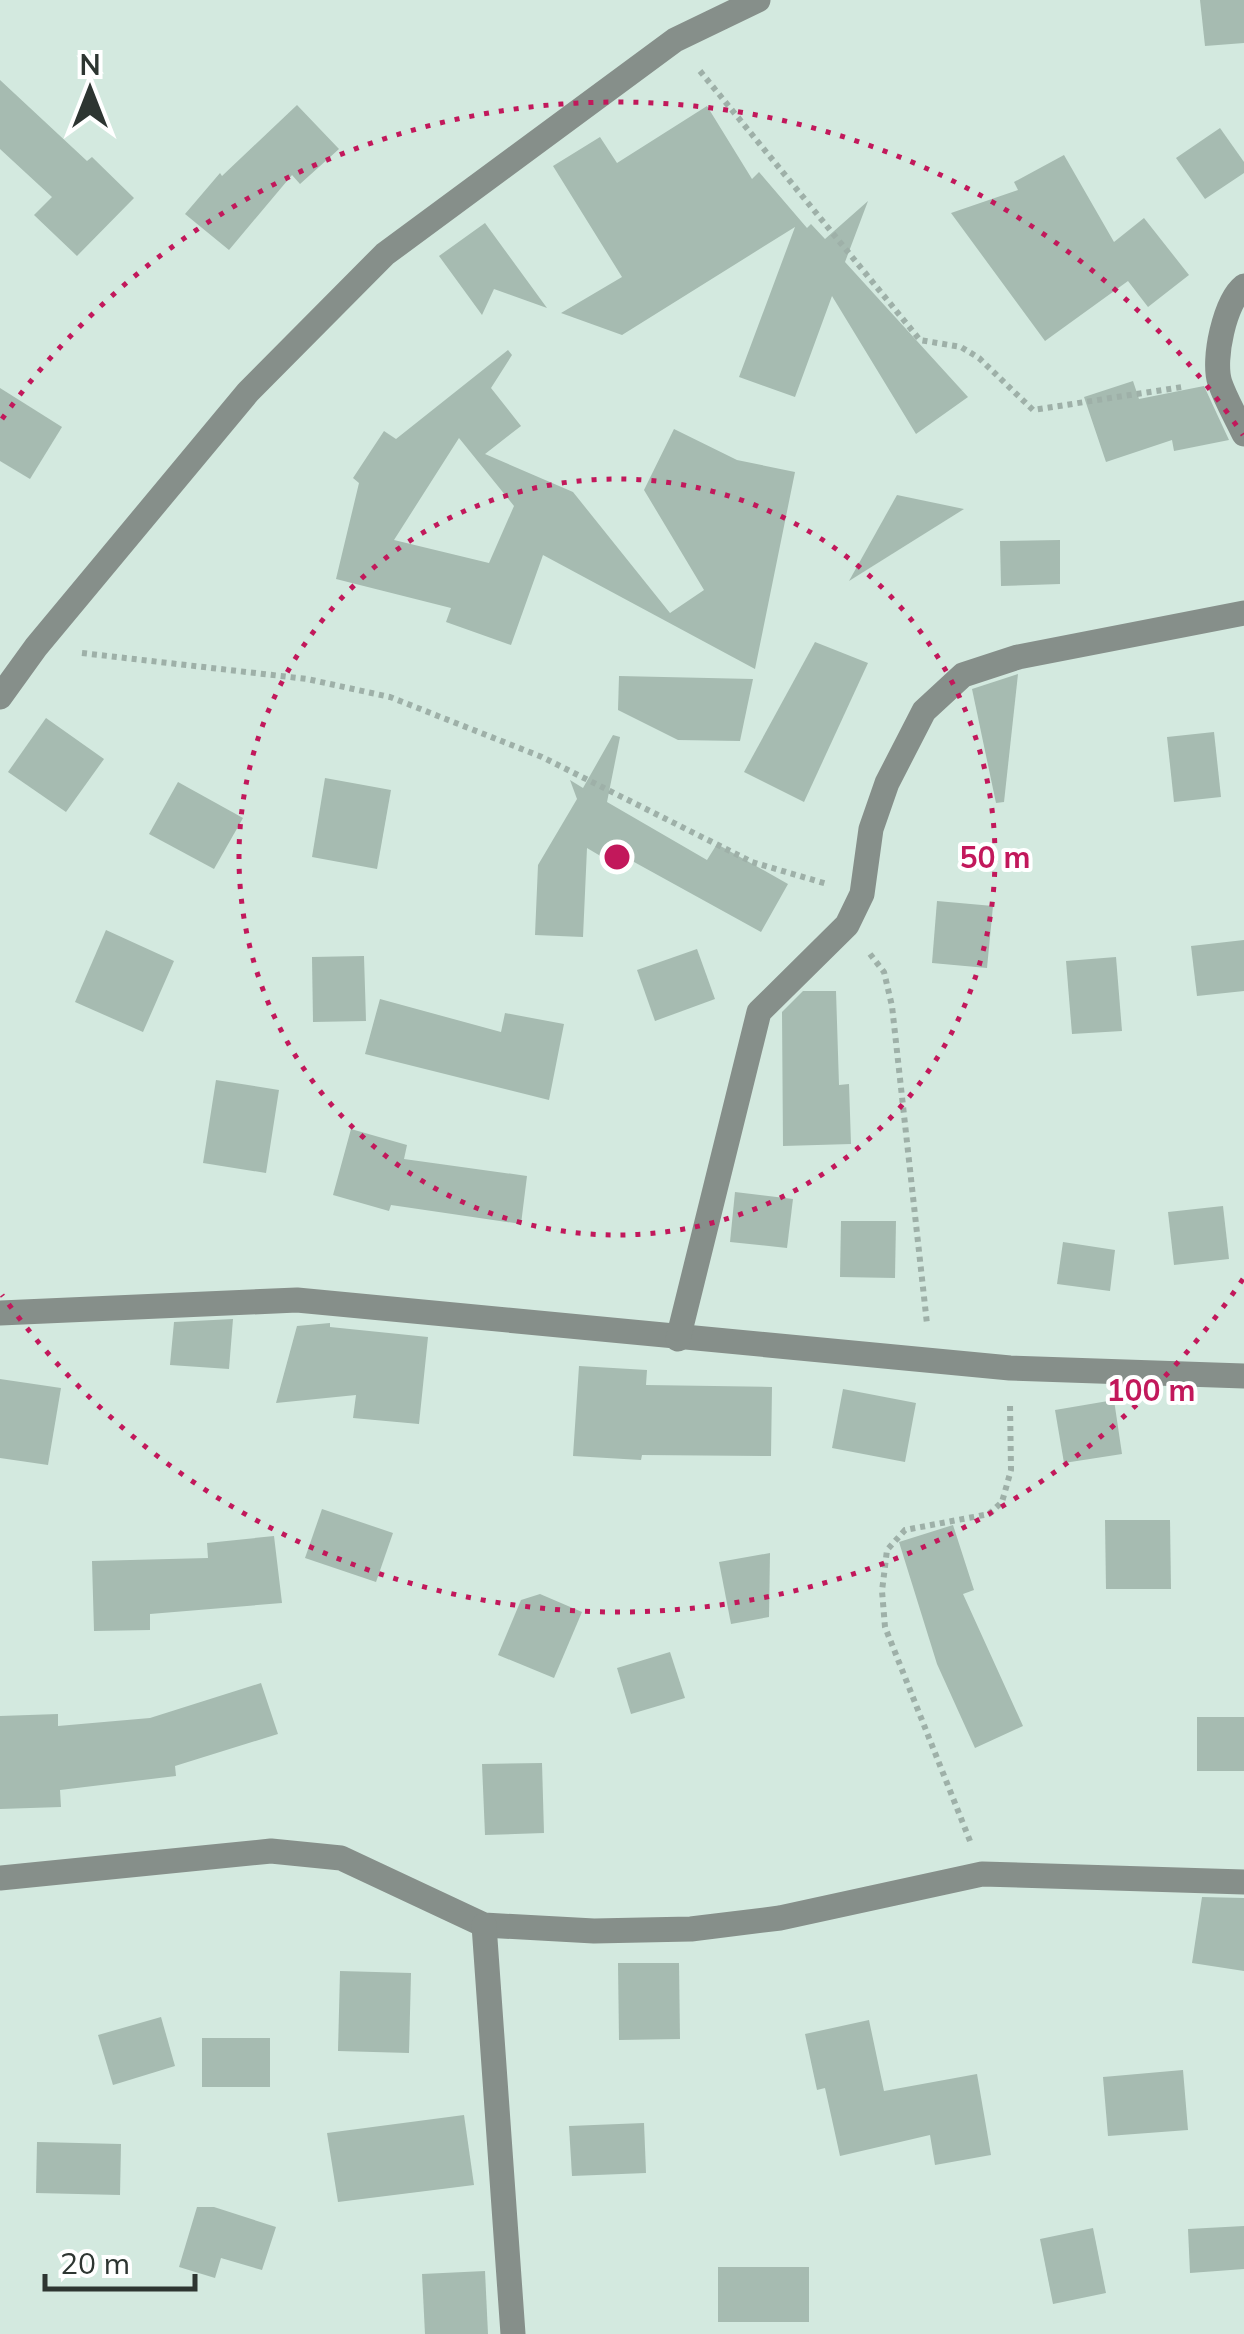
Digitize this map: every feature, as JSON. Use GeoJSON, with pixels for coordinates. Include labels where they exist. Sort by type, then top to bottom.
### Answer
{"type":"FeatureCollection","features":[{"type":"Feature","properties":{"kind":"street"},"geometry":{"type":"LineString","coordinates":[[0,697],[36,647],[248,392],[385,254],[675,40],[758,0]]}},
{"type":"Feature","properties":{"kind":"street"},"geometry":{"type":"LineString","coordinates":[[1244,286],[1233,294],[1224,316],[1218,379],[1244,434]]}},
{"type":"Feature","properties":{"kind":"street"},"geometry":{"type":"LineString","coordinates":[[678,1339],[759,1012],[847,926],[862,894],[871,828],[886,783],[924,711],[963,675],[1018,657],[1244,613]]}},
{"type":"Feature","properties":{"kind":"street"},"geometry":{"type":"LineString","coordinates":[[0,1312],[297,1300],[1010,1368],[1244,1376]]}},
{"type":"Feature","properties":{"kind":"street"},"geometry":{"type":"LineString","coordinates":[[0,1878],[271,1850],[341,1858],[484,1925],[594,1931],[691,1929],[780,1918],[982,1874],[1244,1882]]}},
{"type":"Feature","properties":{"kind":"street"},"geometry":{"type":"LineString","coordinates":[[484,1925],[514,2334]]}},
{"type":"Feature","properties":{"kind":"path"},"geometry":{"type":"LineString","coordinates":[[675,40],[903,323],[920,340],[961,347],[979,358],[1022,404],[1044,411],[1218,379]]}},
{"type":"Feature","properties":{"kind":"path"},"geometry":{"type":"LineString","coordinates":[[36,647],[308,679],[390,697],[542,758],[752,862],[862,894]]}},
{"type":"Feature","properties":{"kind":"path"},"geometry":{"type":"LineString","coordinates":[[847,926],[884,972],[892,1006],[931,1359]]}},
{"type":"Feature","properties":{"kind":"path"},"geometry":{"type":"LineString","coordinates":[[982,1874],[885,1628],[882,1591],[887,1550],[905,1530],[989,1514],[1002,1502],[1011,1470],[1010,1368]]}},
{"type":"Feature","properties":{"kind":"building"},"geometry":{"type":"Polygon","coordinates":[[[1200,0],[1244,0],[1244,43],[1205,46],[1200,0]]]}},
{"type":"Feature","properties":{"kind":"building"},"geometry":{"type":"Polygon","coordinates":[[[0,80],[87,161],[92,157],[134,198],[77,256],[34,215],[52,197],[0,149],[0,80]]]}},
{"type":"Feature","properties":{"kind":"building"},"geometry":{"type":"Polygon","coordinates":[[[297,105],[339,149],[300,184],[292,175],[229,250],[185,214],[220,173],[222,176],[297,105]]]}},
{"type":"Feature","properties":{"kind":"building"},"geometry":{"type":"Polygon","coordinates":[[[707,106],[752,179],[759,172],[807,228],[811,224],[825,239],[868,201],[845,262],[968,397],[916,434],[832,296],[795,397],[739,377],[795,227],[622,335],[561,313],[622,277],[553,166],[600,137],[617,163],[707,106]]]}},
{"type":"Feature","properties":{"kind":"building"},"geometry":{"type":"Polygon","coordinates":[[[1220,128],[1244,162],[1244,173],[1205,199],[1176,158],[1220,128]]]}},
{"type":"Feature","properties":{"kind":"building"},"geometry":{"type":"Polygon","coordinates":[[[1064,155],[1114,242],[1144,218],[1189,275],[1148,307],[1128,281],[1045,341],[951,213],[1018,190],[1014,182],[1064,155]]]}},
{"type":"Feature","properties":{"kind":"building"},"geometry":{"type":"Polygon","coordinates":[[[485,223],[547,308],[494,289],[482,315],[439,256],[485,223]]]}},
{"type":"Feature","properties":{"kind":"building"},"geometry":{"type":"Polygon","coordinates":[[[508,350],[512,355],[491,388],[521,426],[485,454],[573,492],[670,613],[704,590],[644,490],[674,429],[737,460],[795,472],[755,669],[543,555],[511,645],[446,622],[451,608],[336,579],[359,483],[353,478],[384,431],[396,439],[508,350]],[[459,438],[394,540],[489,563],[514,506],[459,438]]]}},
{"type":"Feature","properties":{"kind":"building"},"geometry":{"type":"Polygon","coordinates":[[[1133,381],[1139,399],[1204,386],[1229,440],[1174,451],[1172,440],[1106,462],[1084,397],[1133,381]]]}},
{"type":"Feature","properties":{"kind":"building"},"geometry":{"type":"Polygon","coordinates":[[[0,388],[62,427],[30,479],[0,461],[0,388]]]}},
{"type":"Feature","properties":{"kind":"building"},"geometry":{"type":"Polygon","coordinates":[[[897,495],[964,509],[849,581],[897,495]]]}},
{"type":"Feature","properties":{"kind":"building"},"geometry":{"type":"Polygon","coordinates":[[[1060,540],[1060,584],[1001,586],[1000,541],[1060,540]]]}},
{"type":"Feature","properties":{"kind":"building"},"geometry":{"type":"Polygon","coordinates":[[[815,642],[868,663],[804,802],[744,772],[815,642]]]}},
{"type":"Feature","properties":{"kind":"building"},"geometry":{"type":"Polygon","coordinates":[[[1018,674],[1004,802],[996,803],[972,689],[1018,674]]]}},
{"type":"Feature","properties":{"kind":"building"},"geometry":{"type":"Polygon","coordinates":[[[619,676],[753,679],[740,741],[678,740],[618,710],[619,676]]]}},
{"type":"Feature","properties":{"kind":"building"},"geometry":{"type":"Polygon","coordinates":[[[46,718],[104,759],[66,812],[8,772],[46,718]]]}},
{"type":"Feature","properties":{"kind":"building"},"geometry":{"type":"Polygon","coordinates":[[[1214,732],[1221,797],[1174,802],[1167,737],[1214,732]]]}},
{"type":"Feature","properties":{"kind":"building"},"geometry":{"type":"Polygon","coordinates":[[[613,735],[620,737],[607,802],[707,860],[717,844],[788,884],[761,932],[625,857],[619,867],[587,848],[583,937],[535,935],[538,865],[577,799],[570,780],[583,788],[613,735]]]}},
{"type":"Feature","properties":{"kind":"building"},"geometry":{"type":"Polygon","coordinates":[[[325,778],[391,790],[377,869],[312,857],[325,778]]]}},
{"type":"Feature","properties":{"kind":"building"},"geometry":{"type":"Polygon","coordinates":[[[178,782],[243,818],[214,869],[149,834],[178,782]]]}},
{"type":"Feature","properties":{"kind":"building"},"geometry":{"type":"Polygon","coordinates":[[[937,901],[993,906],[987,968],[932,963],[937,901]]]}},
{"type":"Feature","properties":{"kind":"building"},"geometry":{"type":"Polygon","coordinates":[[[106,930],[174,961],[143,1032],[75,1002],[106,930]]]}},
{"type":"Feature","properties":{"kind":"building"},"geometry":{"type":"Polygon","coordinates":[[[1244,940],[1244,991],[1197,996],[1191,946],[1244,940]]]}},
{"type":"Feature","properties":{"kind":"building"},"geometry":{"type":"Polygon","coordinates":[[[697,949],[715,999],[655,1021],[637,970],[697,949]]]}},
{"type":"Feature","properties":{"kind":"building"},"geometry":{"type":"Polygon","coordinates":[[[364,956],[366,1021],[313,1022],[312,957],[364,956]]]}},
{"type":"Feature","properties":{"kind":"building"},"geometry":{"type":"Polygon","coordinates":[[[1116,957],[1122,1031],[1072,1034],[1066,961],[1116,957]]]}},
{"type":"Feature","properties":{"kind":"building"},"geometry":{"type":"Polygon","coordinates":[[[803,991],[836,991],[839,1085],[849,1084],[851,1144],[783,1146],[782,1012],[803,991]]]}},
{"type":"Feature","properties":{"kind":"building"},"geometry":{"type":"Polygon","coordinates":[[[380,999],[501,1032],[505,1013],[564,1024],[549,1100],[365,1054],[380,999]]]}},
{"type":"Feature","properties":{"kind":"building"},"geometry":{"type":"Polygon","coordinates":[[[216,1080],[279,1090],[266,1173],[203,1163],[216,1080]]]}},
{"type":"Feature","properties":{"kind":"building"},"geometry":{"type":"Polygon","coordinates":[[[351,1129],[407,1145],[404,1159],[527,1176],[521,1224],[391,1205],[389,1211],[333,1195],[351,1129]]]}},
{"type":"Feature","properties":{"kind":"building"},"geometry":{"type":"Polygon","coordinates":[[[735,1192],[793,1199],[787,1248],[730,1242],[735,1192]]]}},
{"type":"Feature","properties":{"kind":"building"},"geometry":{"type":"Polygon","coordinates":[[[1223,1206],[1229,1259],[1174,1265],[1168,1212],[1223,1206]]]}},
{"type":"Feature","properties":{"kind":"building"},"geometry":{"type":"Polygon","coordinates":[[[841,1221],[896,1221],[895,1278],[840,1277],[841,1221]]]}},
{"type":"Feature","properties":{"kind":"building"},"geometry":{"type":"Polygon","coordinates":[[[1063,1242],[1115,1250],[1110,1291],[1057,1284],[1063,1242]]]}},
{"type":"Feature","properties":{"kind":"building"},"geometry":{"type":"Polygon","coordinates":[[[233,1319],[229,1369],[170,1365],[174,1322],[233,1319]]]}},
{"type":"Feature","properties":{"kind":"building"},"geometry":{"type":"Polygon","coordinates":[[[330,1323],[330,1327],[428,1337],[419,1424],[353,1418],[356,1395],[276,1403],[297,1326],[330,1323]]]}},
{"type":"Feature","properties":{"kind":"building"},"geometry":{"type":"Polygon","coordinates":[[[579,1366],[647,1370],[646,1385],[772,1387],[771,1456],[642,1455],[641,1460],[573,1456],[579,1366]]]}},
{"type":"Feature","properties":{"kind":"building"},"geometry":{"type":"Polygon","coordinates":[[[0,1379],[61,1388],[48,1465],[0,1458],[0,1379]]]}},
{"type":"Feature","properties":{"kind":"building"},"geometry":{"type":"Polygon","coordinates":[[[843,1389],[916,1403],[905,1462],[832,1448],[843,1389]]]}},
{"type":"Feature","properties":{"kind":"building"},"geometry":{"type":"Polygon","coordinates":[[[1114,1400],[1122,1454],[1064,1463],[1055,1410],[1114,1400]]]}},
{"type":"Feature","properties":{"kind":"building"},"geometry":{"type":"Polygon","coordinates":[[[322,1509],[393,1533],[376,1582],[305,1558],[322,1509]]]}},
{"type":"Feature","properties":{"kind":"building"},"geometry":{"type":"Polygon","coordinates":[[[1105,1520],[1170,1520],[1171,1589],[1106,1589],[1105,1520]]]}},
{"type":"Feature","properties":{"kind":"building"},"geometry":{"type":"Polygon","coordinates":[[[953,1525],[974,1590],[963,1594],[1023,1726],[975,1748],[937,1664],[899,1542],[953,1525]]]}},
{"type":"Feature","properties":{"kind":"building"},"geometry":{"type":"Polygon","coordinates":[[[274,1536],[282,1603],[150,1614],[150,1630],[94,1631],[92,1561],[208,1558],[207,1543],[274,1536]]]}},
{"type":"Feature","properties":{"kind":"building"},"geometry":{"type":"Polygon","coordinates":[[[770,1553],[769,1617],[731,1624],[719,1562],[770,1553]]]}},
{"type":"Feature","properties":{"kind":"building"},"geometry":{"type":"Polygon","coordinates":[[[540,1594],[582,1612],[554,1678],[498,1655],[521,1600],[540,1594]]]}},
{"type":"Feature","properties":{"kind":"building"},"geometry":{"type":"Polygon","coordinates":[[[670,1652],[685,1698],[631,1714],[617,1668],[670,1652]]]}},
{"type":"Feature","properties":{"kind":"building"},"geometry":{"type":"Polygon","coordinates":[[[261,1683],[278,1734],[175,1766],[176,1776],[60,1790],[61,1807],[0,1809],[0,1716],[58,1714],[58,1726],[150,1718],[261,1683]]]}},
{"type":"Feature","properties":{"kind":"building"},"geometry":{"type":"Polygon","coordinates":[[[1197,1717],[1244,1717],[1244,1771],[1197,1771],[1197,1717]]]}},
{"type":"Feature","properties":{"kind":"building"},"geometry":{"type":"Polygon","coordinates":[[[542,1763],[544,1833],[485,1835],[482,1764],[542,1763]]]}},
{"type":"Feature","properties":{"kind":"building"},"geometry":{"type":"Polygon","coordinates":[[[1202,1897],[1244,1898],[1244,1971],[1192,1963],[1202,1897]]]}},
{"type":"Feature","properties":{"kind":"building"},"geometry":{"type":"Polygon","coordinates":[[[618,1963],[679,1963],[680,2039],[619,2040],[618,1963]]]}},
{"type":"Feature","properties":{"kind":"building"},"geometry":{"type":"Polygon","coordinates":[[[340,1971],[411,1973],[409,2053],[338,2051],[340,1971]]]}},
{"type":"Feature","properties":{"kind":"building"},"geometry":{"type":"Polygon","coordinates":[[[161,2017],[175,2066],[113,2085],[98,2035],[161,2017]]]}},
{"type":"Feature","properties":{"kind":"building"},"geometry":{"type":"Polygon","coordinates":[[[869,2020],[884,2091],[977,2074],[991,2155],[935,2165],[930,2135],[840,2156],[825,2088],[817,2090],[805,2034],[869,2020]]]}},
{"type":"Feature","properties":{"kind":"building"},"geometry":{"type":"Polygon","coordinates":[[[202,2038],[270,2038],[270,2087],[202,2087],[202,2038]]]}},
{"type":"Feature","properties":{"kind":"building"},"geometry":{"type":"Polygon","coordinates":[[[1183,2070],[1188,2130],[1108,2136],[1103,2077],[1183,2070]]]}},
{"type":"Feature","properties":{"kind":"building"},"geometry":{"type":"Polygon","coordinates":[[[464,2115],[474,2185],[338,2202],[327,2133],[464,2115]]]}},
{"type":"Feature","properties":{"kind":"building"},"geometry":{"type":"Polygon","coordinates":[[[644,2123],[646,2173],[572,2176],[569,2126],[644,2123]]]}},
{"type":"Feature","properties":{"kind":"building"},"geometry":{"type":"Polygon","coordinates":[[[37,2142],[121,2144],[120,2195],[36,2193],[37,2142]]]}},
{"type":"Feature","properties":{"kind":"building"},"geometry":{"type":"Polygon","coordinates":[[[197,2207],[214,2207],[276,2227],[262,2270],[221,2258],[215,2278],[179,2267],[197,2207]]]}},
{"type":"Feature","properties":{"kind":"building"},"geometry":{"type":"Polygon","coordinates":[[[1244,2226],[1244,2269],[1190,2273],[1188,2229],[1244,2226]]]}},
{"type":"Feature","properties":{"kind":"building"},"geometry":{"type":"Polygon","coordinates":[[[1093,2228],[1106,2293],[1053,2304],[1040,2239],[1093,2228]]]}},
{"type":"Feature","properties":{"kind":"building"},"geometry":{"type":"Polygon","coordinates":[[[718,2267],[809,2267],[809,2322],[718,2322],[718,2267]]]}},
{"type":"Feature","properties":{"kind":"building"},"geometry":{"type":"Polygon","coordinates":[[[485,2271],[488,2334],[425,2334],[422,2274],[485,2271]]]}}]}
